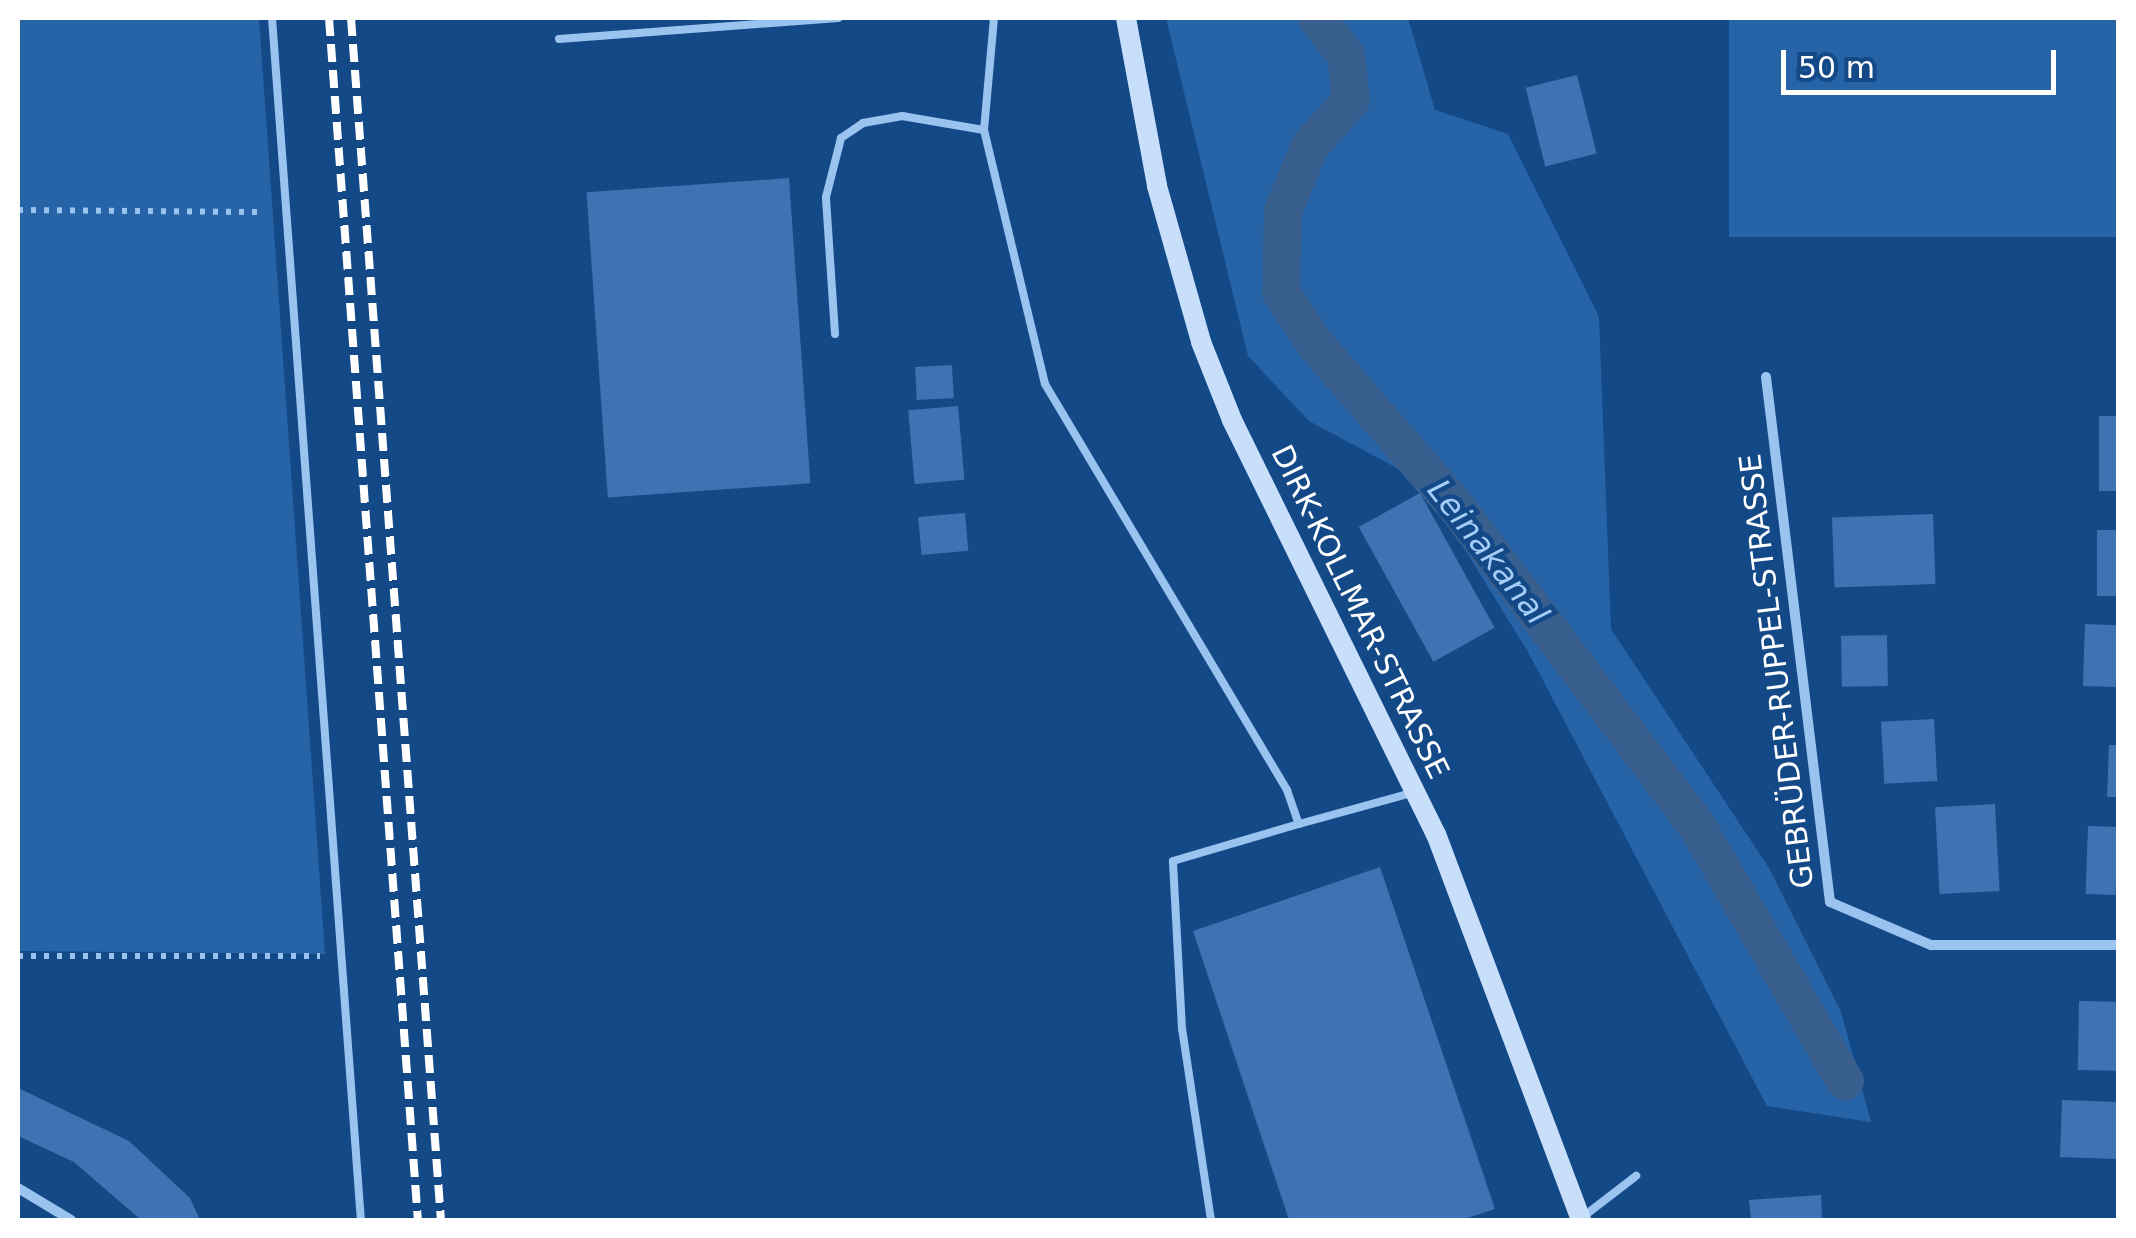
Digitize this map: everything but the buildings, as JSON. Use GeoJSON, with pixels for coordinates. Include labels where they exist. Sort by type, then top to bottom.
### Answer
{"type":"FeatureCollection","features":[{"type":"Feature","properties":{"kind":"street","name":"DIRK-KOLLMAR-STRASSE"},"geometry":{"type":"LineString","coordinates":[[1126,18],[1157,186],[1201,342],[1232,420],[1465,901],[1581,1219]]}},
{"type":"Feature","properties":{"kind":"street","name":"GEBRÜDER-RUPPEL-STRASSE"},"geometry":{"type":"LineString","coordinates":[[1766,377],[1830,902],[1931,945],[2118,945]]}},
{"type":"Feature","properties":{"kind":"street"},"geometry":{"type":"LineString","coordinates":[[18,1188],[72,1220]]}},
{"type":"Feature","properties":{"kind":"lane"},"geometry":{"type":"LineString","coordinates":[[272,18],[361,1220]]}},
{"type":"Feature","properties":{"kind":"lane"},"geometry":{"type":"LineString","coordinates":[[560,39],[838,18]]}},
{"type":"Feature","properties":{"kind":"lane"},"geometry":{"type":"LineString","coordinates":[[994,18],[984,130],[1045,384],[1287,790],[1299,824]]}},
{"type":"Feature","properties":{"kind":"lane"},"geometry":{"type":"LineString","coordinates":[[835,334],[826,197],[841,138],[862,123],[902,116],[984,130]]}},
{"type":"Feature","properties":{"kind":"lane"},"geometry":{"type":"LineString","coordinates":[[1211,1220],[1182,1029],[1174,862],[1414,792]]}},
{"type":"Feature","properties":{"kind":"lane"},"geometry":{"type":"LineString","coordinates":[[1581,1219],[1636,1176]]}},
{"type":"Feature","properties":{"kind":"path"},"geometry":{"type":"LineString","coordinates":[[18,210],[286,211]]}},
{"type":"Feature","properties":{"kind":"path"},"geometry":{"type":"LineString","coordinates":[[18,956],[341,956]]}},
{"type":"Feature","properties":{"kind":"shaded area"},"geometry":{"type":"Polygon","coordinates":[[[18,18],[259,18],[325,954],[18,951],[18,18]]]}},
{"type":"Feature","properties":{"kind":"shaded area"},"geometry":{"type":"Polygon","coordinates":[[[1166,18],[1408,18],[1435,110],[1508,134],[1599,317],[1611,629],[1769,868],[1841,1012],[1871,1122],[1767,1106],[1527,650],[1423,482],[1309,421],[1248,356],[1166,18]]]}},
{"type":"Feature","properties":{"kind":"shaded area"},"geometry":{"type":"Polygon","coordinates":[[[1729,18],[2118,18],[2118,237],[1729,237],[1729,18]]]}},
{"type":"Feature","properties":{"kind":"waterway","name":"Leinakanal"},"geometry":{"type":"LineString","coordinates":[[1317,18],[1346,55],[1351,100],[1310,146],[1283,211],[1281,292],[1316,345],[1458,509],[1697,826],[1845,1081]]}},
{"type":"Feature","properties":{"kind":"railway"},"geometry":{"type":"LineString","coordinates":[[329,18],[418,1220]]}},
{"type":"Feature","properties":{"kind":"railway"},"geometry":{"type":"LineString","coordinates":[[351,18],[441,1220]]}}]}
